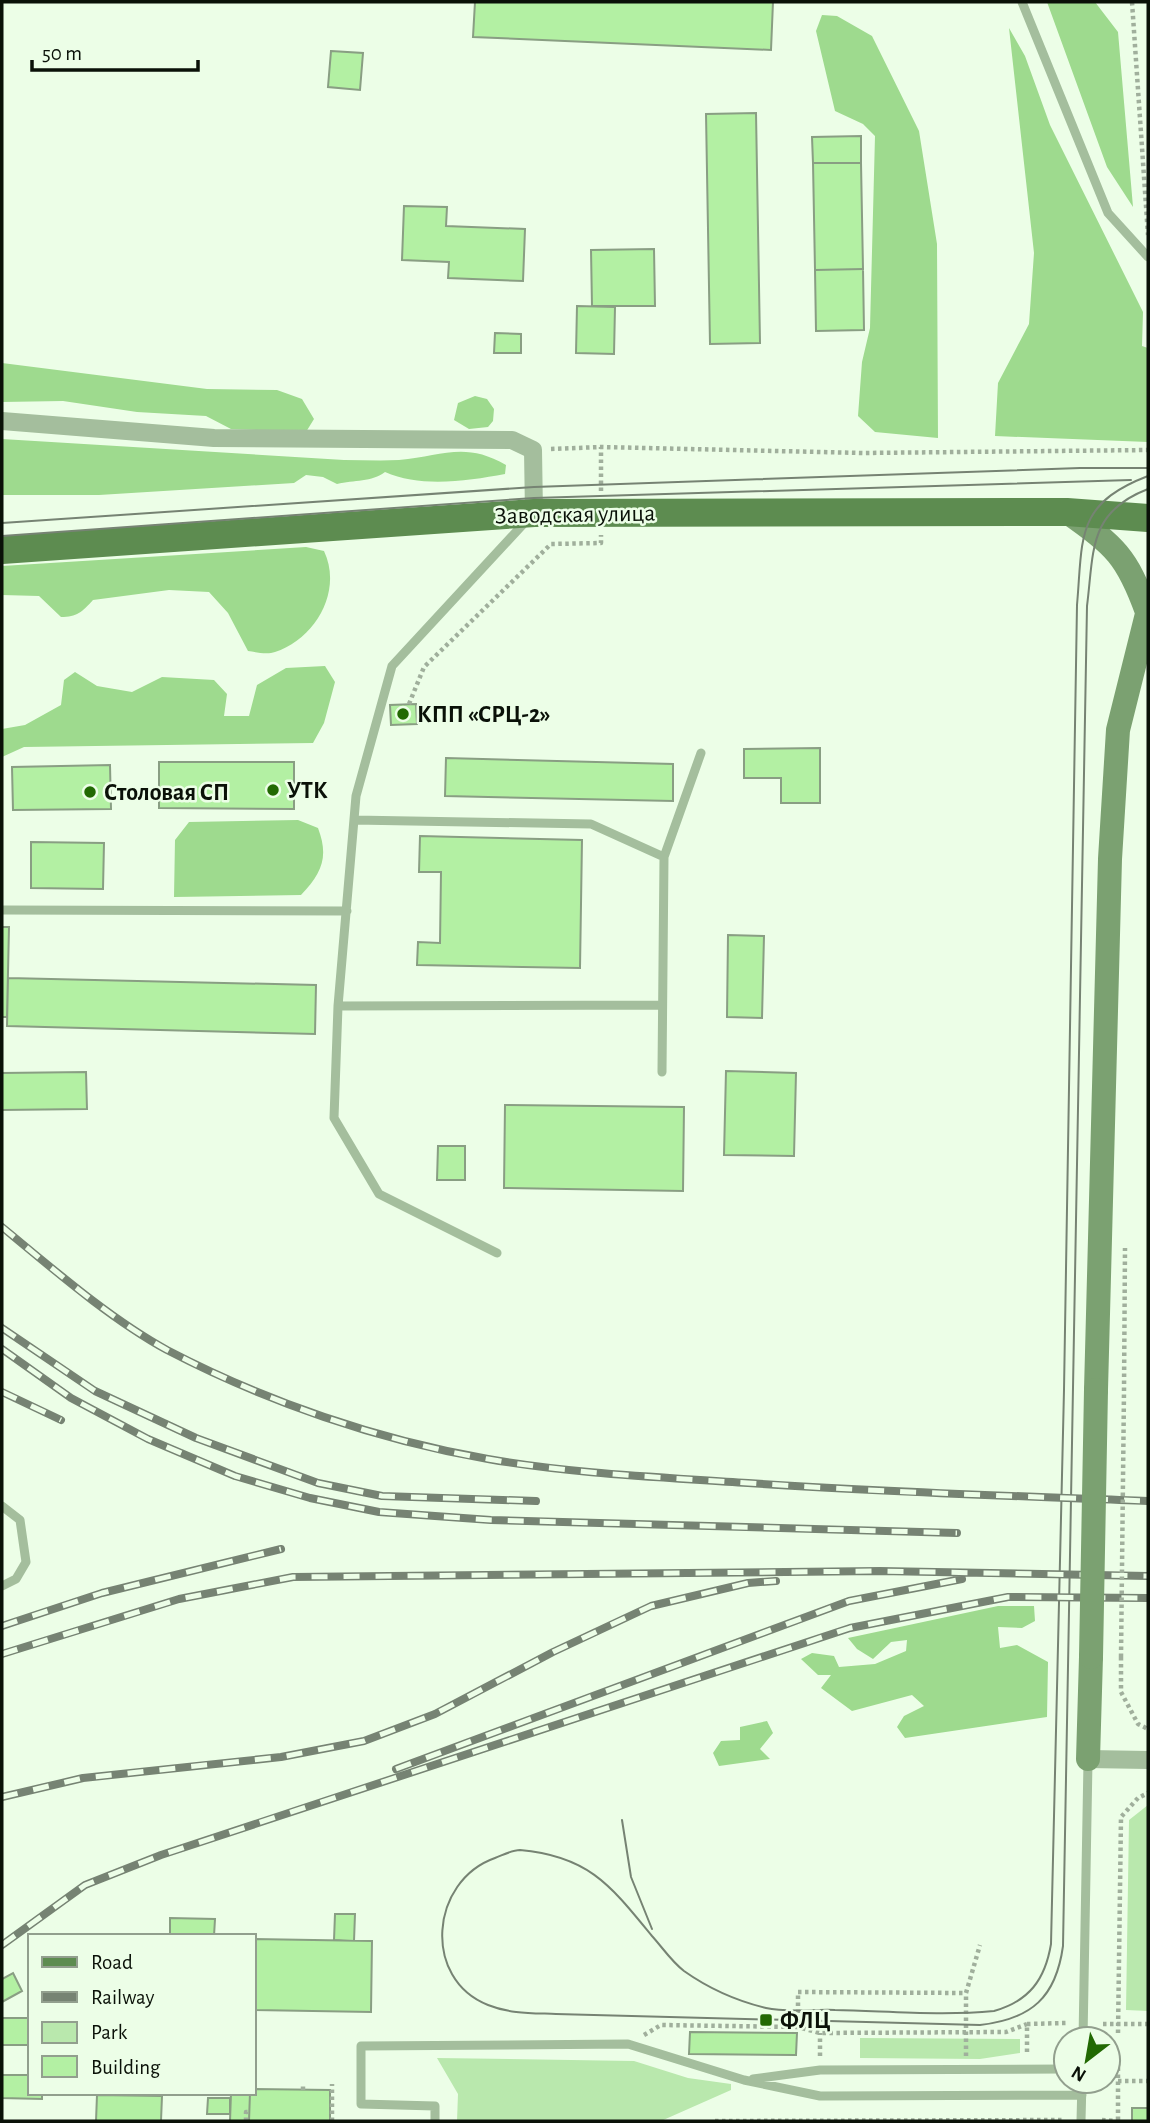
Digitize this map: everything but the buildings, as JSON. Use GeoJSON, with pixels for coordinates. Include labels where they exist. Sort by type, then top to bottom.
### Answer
{"type":"FeatureCollection","features":[{"type":"Feature","properties":{"kind":"main road","name":"Заводская улица"},"geometry":{"type":"LineString","coordinates":[[2,550],[534,513],[1067,512],[1148,518]]}},
{"type":"Feature","properties":{"kind":"street"},"geometry":{"type":"LineString","coordinates":[[2,421],[214,438],[512,440],[533,450],[534,513]]}},
{"type":"Feature","properties":{"kind":"street"},"geometry":{"type":"LineString","coordinates":[[1067,512],[1105,539],[1132,572],[1147,611],[1141,665],[1118,730],[1110,859],[1088,1759],[1148,1760]]}},
{"type":"Feature","properties":{"kind":"lane"},"geometry":{"type":"LineString","coordinates":[[1022,2],[1108,213],[1148,257]]}},
{"type":"Feature","properties":{"kind":"lane"},"geometry":{"type":"LineString","coordinates":[[497,1253],[379,1194],[334,1118],[338,1006],[356,796],[392,666],[534,513]]}},
{"type":"Feature","properties":{"kind":"lane"},"geometry":{"type":"LineString","coordinates":[[662,1072],[664,857],[701,752]]}},
{"type":"Feature","properties":{"kind":"lane"},"geometry":{"type":"LineString","coordinates":[[354,820],[591,824],[664,857]]}},
{"type":"Feature","properties":{"kind":"lane"},"geometry":{"type":"LineString","coordinates":[[2,910],[346,911]]}},
{"type":"Feature","properties":{"kind":"lane"},"geometry":{"type":"LineString","coordinates":[[338,1006],[662,1004]]}},
{"type":"Feature","properties":{"kind":"lane"},"geometry":{"type":"LineString","coordinates":[[2,1506],[20,1520],[26,1562],[16,1579],[2,1586]]}},
{"type":"Feature","properties":{"kind":"lane"},"geometry":{"type":"LineString","coordinates":[[1083,2025],[1088,1759]]}},
{"type":"Feature","properties":{"kind":"lane"},"geometry":{"type":"LineString","coordinates":[[435,2121],[435,2106],[361,2104],[362,2046],[628,2044],[744,2080],[820,2096],[1082,2095],[1082,2121]]}},
{"type":"Feature","properties":{"kind":"lane"},"geometry":{"type":"LineString","coordinates":[[744,2080],[820,2070],[1052,2069]]}},
{"type":"Feature","properties":{"kind":"path"},"geometry":{"type":"LineString","coordinates":[[1132,2],[1148,239]]}},
{"type":"Feature","properties":{"kind":"path"},"geometry":{"type":"LineString","coordinates":[[409,704],[424,667],[551,544],[601,543],[601,447]]}},
{"type":"Feature","properties":{"kind":"path"},"geometry":{"type":"LineString","coordinates":[[533,450],[601,447],[864,453],[1148,450]]}},
{"type":"Feature","properties":{"kind":"path"},"geometry":{"type":"LineString","coordinates":[[1124,1391],[1121,1692],[1138,1724],[1148,1728]]}},
{"type":"Feature","properties":{"kind":"path"},"geometry":{"type":"LineString","coordinates":[[1118,2024],[1121,1817],[1138,1798],[1148,1793]]}},
{"type":"Feature","properties":{"kind":"path"},"geometry":{"type":"LineString","coordinates":[[965,2056],[966,1993],[980,1945]]}},
{"type":"Feature","properties":{"kind":"path"},"geometry":{"type":"LineString","coordinates":[[798,2026],[798,1993],[966,1993]]}},
{"type":"Feature","properties":{"kind":"path"},"geometry":{"type":"LineString","coordinates":[[628,2044],[661,2025],[798,2026],[820,2033],[966,2033],[1006,2032],[1027,2024],[1066,2023]]}},
{"type":"Feature","properties":{"kind":"path"},"geometry":{"type":"LineString","coordinates":[[1027,2024],[1027,2052]]}},
{"type":"Feature","properties":{"kind":"path"},"geometry":{"type":"LineString","coordinates":[[1103,2024],[1148,2024]]}},
{"type":"Feature","properties":{"kind":"path"},"geometry":{"type":"LineString","coordinates":[[820,2033],[820,2057]]}},
{"type":"Feature","properties":{"kind":"path"},"geometry":{"type":"LineString","coordinates":[[1122,2081],[1148,2081]]}},
{"type":"Feature","properties":{"kind":"path"},"geometry":{"type":"LineString","coordinates":[[332,2084],[332,2121]]}},
{"type":"Feature","properties":{"kind":"path"},"geometry":{"type":"LineString","coordinates":[[1102,2120],[1118,2121],[1118,2095]]}},
{"type":"Feature","properties":{"kind":"path"},"geometry":{"type":"LineString","coordinates":[[246,2121],[246,2112],[250,2112]]}},
{"type":"Feature","properties":{"kind":"path"},"geometry":{"type":"LineString","coordinates":[[715,2121],[1063,2120]]}},
{"type":"Feature","properties":{"kind":"green space"},"geometry":{"type":"Polygon","coordinates":[[[1047,2],[1095,2],[1118,32],[1133,207],[1107,167],[1047,2]]]}},
{"type":"Feature","properties":{"kind":"green space"},"geometry":{"type":"Polygon","coordinates":[[[822,15],[837,16],[872,36],[919,131],[937,244],[938,438],[875,432],[858,416],[862,362],[870,328],[875,136],[863,124],[835,111],[816,31],[822,15]]]}},
{"type":"Feature","properties":{"kind":"green space"},"geometry":{"type":"Polygon","coordinates":[[[1009,28],[1025,56],[1050,125],[1143,312],[1142,346],[1148,348],[1148,442],[995,436],[998,383],[1029,324],[1034,253],[1009,28]]]}},
{"type":"Feature","properties":{"kind":"green space"},"geometry":{"type":"Polygon","coordinates":[[[2,363],[207,389],[277,390],[302,399],[314,419],[306,432],[231,429],[206,416],[137,412],[63,401],[2,402],[2,363]]]}},
{"type":"Feature","properties":{"kind":"green space"},"geometry":{"type":"Polygon","coordinates":[[[475,396],[487,399],[494,409],[493,421],[488,427],[469,429],[454,420],[458,403],[475,396]]]}},
{"type":"Feature","properties":{"kind":"green space"},"geometry":{"type":"Polygon","coordinates":[[[2,439],[344,460],[399,460],[465,452],[491,458],[506,465],[505,474],[444,482],[414,480],[385,472],[369,479],[337,484],[323,477],[306,475],[294,483],[99,495],[2,495],[2,439]]]}},
{"type":"Feature","properties":{"kind":"green space"},"geometry":{"type":"Polygon","coordinates":[[[306,547],[324,551],[329,566],[327,597],[322,612],[313,625],[289,646],[272,653],[248,651],[228,613],[209,592],[169,590],[93,600],[79,613],[61,617],[39,596],[2,595],[2,566],[306,547]]]}},
{"type":"Feature","properties":{"kind":"green space"},"geometry":{"type":"Polygon","coordinates":[[[325,666],[335,682],[324,723],[313,743],[24,747],[2,757],[2,729],[25,725],[61,705],[64,680],[75,672],[97,686],[132,692],[162,677],[214,680],[227,694],[224,716],[249,716],[257,685],[286,668],[325,666]]]}},
{"type":"Feature","properties":{"kind":"green space"},"geometry":{"type":"Polygon","coordinates":[[[298,820],[318,828],[323,848],[319,872],[301,895],[174,897],[175,840],[189,822],[298,820]]]}},
{"type":"Feature","properties":{"kind":"green space"},"geometry":{"type":"Polygon","coordinates":[[[998,1606],[1034,1606],[1035,1621],[1022,1628],[998,1627],[1000,1648],[1017,1645],[1048,1662],[1047,1717],[905,1738],[897,1727],[904,1716],[924,1706],[912,1695],[852,1711],[821,1688],[831,1675],[818,1675],[801,1659],[812,1653],[834,1656],[839,1667],[875,1664],[906,1651],[907,1640],[891,1642],[873,1659],[857,1649],[848,1638],[998,1606]]]}},
{"type":"Feature","properties":{"kind":"green space"},"geometry":{"type":"Polygon","coordinates":[[[767,1721],[773,1733],[760,1749],[770,1759],[719,1766],[713,1753],[721,1741],[740,1740],[740,1727],[767,1721]]]}},
{"type":"Feature","properties":{"kind":"green space"},"geometry":{"type":"Polygon","coordinates":[[[1148,1805],[1148,2011],[1126,2010],[1129,1820],[1148,1805]]]}},
{"type":"Feature","properties":{"kind":"green space"},"geometry":{"type":"Polygon","coordinates":[[[860,2038],[1020,2039],[1020,2053],[980,2059],[860,2058],[860,2038]]]}},
{"type":"Feature","properties":{"kind":"green space"},"geometry":{"type":"Polygon","coordinates":[[[437,2058],[634,2061],[688,2078],[731,2084],[731,2090],[661,2121],[457,2121],[458,2094],[437,2058]]]}},
{"type":"Feature","properties":{"kind":"tram line"},"geometry":{"type":"LineString","coordinates":[[2,523],[534,487],[1080,468],[1148,468]]}},
{"type":"Feature","properties":{"kind":"tram line"},"geometry":{"type":"LineString","coordinates":[[1148,476],[1107,498],[1095,511],[1087,526],[1080,560],[1051,1944],[1040,1978],[1026,1995],[994,2011],[934,2013],[791,2011],[766,2008],[723,1993],[684,1971],[624,1902],[581,1867],[544,1853],[520,1850],[495,1858],[473,1870],[457,1887],[447,1908],[442,1930],[444,1953],[452,1974],[467,1992],[488,2005],[513,2012],[980,2025],[998,2022],[1027,2011],[1047,1992],[1054,1979],[1063,1946],[1087,606],[1094,551],[1104,522],[1114,509],[1128,498],[1148,489]]}},
{"type":"Feature","properties":{"kind":"tram line"},"geometry":{"type":"LineString","coordinates":[[2,536],[534,498],[1131,480]]}},
{"type":"Feature","properties":{"kind":"tram line"},"geometry":{"type":"LineString","coordinates":[[622,1820],[631,1877],[652,1929]]}},
{"type":"Feature","properties":{"kind":"railway"},"geometry":{"type":"LineString","coordinates":[[2,1227],[103,1308],[167,1350],[244,1386],[324,1417],[447,1451],[520,1464],[618,1474],[848,1489],[1148,1501]]}},
{"type":"Feature","properties":{"kind":"railway"},"geometry":{"type":"LineString","coordinates":[[2,1328],[95,1391],[196,1438],[318,1483],[382,1496],[536,1501]]}},
{"type":"Feature","properties":{"kind":"railway"},"geometry":{"type":"LineString","coordinates":[[2,1349],[71,1398],[148,1439],[235,1476],[310,1498],[379,1512],[491,1520],[957,1533]]}},
{"type":"Feature","properties":{"kind":"railway"},"geometry":{"type":"LineString","coordinates":[[2,1392],[61,1420]]}},
{"type":"Feature","properties":{"kind":"railway"},"geometry":{"type":"LineString","coordinates":[[2,1626],[102,1593],[281,1549]]}},
{"type":"Feature","properties":{"kind":"railway"},"geometry":{"type":"LineString","coordinates":[[2,1654],[179,1599],[293,1577],[880,1571],[1148,1576]]}},
{"type":"Feature","properties":{"kind":"railway"},"geometry":{"type":"LineString","coordinates":[[396,1769],[849,1601],[962,1579]]}},
{"type":"Feature","properties":{"kind":"railway"},"geometry":{"type":"LineString","coordinates":[[2,1797],[83,1778],[281,1757],[364,1741],[435,1714],[553,1652],[651,1606],[748,1583],[776,1581]]}},
{"type":"Feature","properties":{"kind":"railway"},"geometry":{"type":"LineString","coordinates":[[2,1945],[85,1885],[161,1855],[850,1628],[1008,1597],[1148,1598]]}},
{"type":"Feature","properties":{"kind":"place","name":"КПП «СРЦ-2»"},"geometry":{"type":"Point","coordinates":[403,714]}},
{"type":"Feature","properties":{"kind":"place","name":"УТК"},"geometry":{"type":"Point","coordinates":[273,790]}},
{"type":"Feature","properties":{"kind":"place","name":"Столовая СП"},"geometry":{"type":"Point","coordinates":[90,792]}},
{"type":"Feature","properties":{"kind":"place","name":"ФЛЦ"},"geometry":{"type":"Point","coordinates":[766,2020]}}]}
